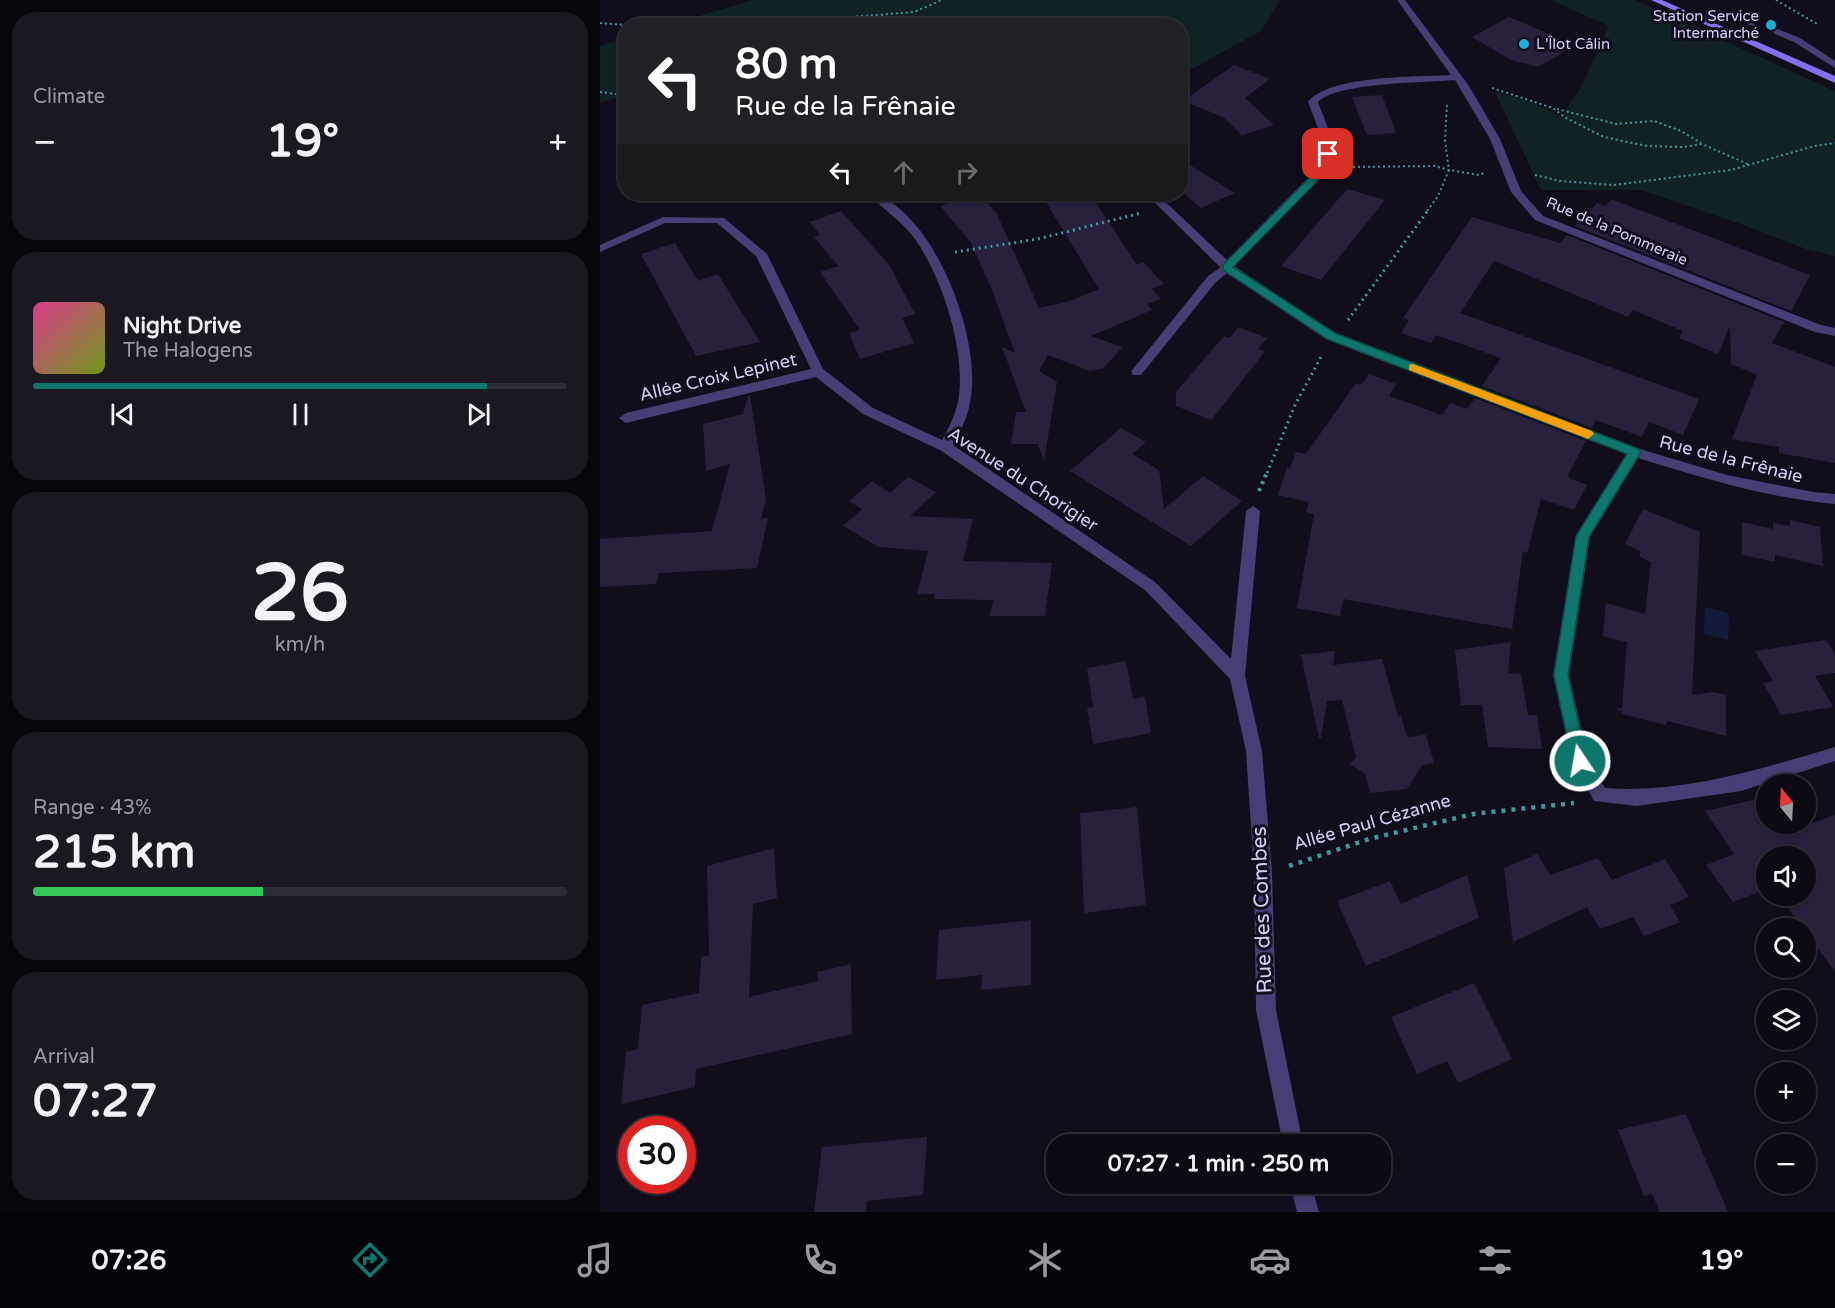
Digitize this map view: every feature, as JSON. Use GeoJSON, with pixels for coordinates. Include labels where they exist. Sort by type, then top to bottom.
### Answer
{"type":"FeatureCollection","features":[{"type":"Feature","properties":{"kind":"main road"},"geometry":{"type":"LineString","coordinates":[[1655,0],[1835,80]]}},
{"type":"Feature","properties":{"kind":"street","name":"Rue de la Pommeraie"},"geometry":{"type":"LineString","coordinates":[[1401,0],[1460,81],[1495,139],[1516,192],[1539,218],[1819,329],[1835,332]]}},
{"type":"Feature","properties":{"kind":"street"},"geometry":{"type":"LineString","coordinates":[[1696,18],[1730,16],[1754,23]]}},
{"type":"Feature","properties":{"kind":"street"},"geometry":{"type":"LineString","coordinates":[[1778,32],[1797,40],[1835,65]]}},
{"type":"Feature","properties":{"kind":"street"},"geometry":{"type":"LineString","coordinates":[[1137,372],[1212,279],[1227,267],[1326,166],[1328,141],[1313,102],[1327,90],[1460,81]]}},
{"type":"Feature","properties":{"kind":"street"},"geometry":{"type":"LineString","coordinates":[[883,201],[910,225],[930,256],[956,318],[965,368],[963,406],[958,424],[945,447]]}},
{"type":"Feature","properties":{"kind":"street","name":"Rue de la Frênaie"},"geometry":{"type":"LineString","coordinates":[[1159,201],[1227,267],[1331,336],[1635,452],[1727,480],[1813,497],[1835,499]]}},
{"type":"Feature","properties":{"kind":"street","name":"Avenue du Chorigier"},"geometry":{"type":"LineString","coordinates":[[600,249],[663,220],[720,220],[761,254],[818,372],[868,411],[945,447],[1150,586],[1237,676]]}},
{"type":"Feature","properties":{"kind":"street","name":"Allée Croix Lepinet"},"geometry":{"type":"LineString","coordinates":[[626,418],[818,372]]}},
{"type":"Feature","properties":{"kind":"street"},"geometry":{"type":"LineString","coordinates":[[1635,452],[1583,536],[1561,675],[1580,761],[1599,795],[1637,798],[1741,783],[1835,754]]}},
{"type":"Feature","properties":{"kind":"street"},"geometry":{"type":"LineString","coordinates":[[1237,676],[1253,511]]}},
{"type":"Feature","properties":{"kind":"street","name":"Rue des Combes"},"geometry":{"type":"LineString","coordinates":[[1237,676],[1254,751],[1263,873],[1266,1010],[1291,1134]]}},
{"type":"Feature","properties":{"kind":"street"},"geometry":{"type":"LineString","coordinates":[[1304,1194],[1308,1212]]}},
{"type":"Feature","properties":{"kind":"path"},"geometry":{"type":"LineString","coordinates":[[853,18],[909,15],[930,8],[942,0]]}},
{"type":"Feature","properties":{"kind":"path"},"geometry":{"type":"LineString","coordinates":[[600,23],[618,24]]}},
{"type":"Feature","properties":{"kind":"path"},"geometry":{"type":"LineString","coordinates":[[1253,511],[1265,472],[1331,336],[1350,317],[1438,196],[1449,170],[1445,141],[1446,108],[1450,90],[1460,81],[1488,86],[1553,108],[1616,124],[1654,121],[1681,131],[1702,144],[1751,165]]}},
{"type":"Feature","properties":{"kind":"path"},"geometry":{"type":"LineString","coordinates":[[600,92],[618,94]]}},
{"type":"Feature","properties":{"kind":"path"},"geometry":{"type":"LineString","coordinates":[[1553,108],[1566,118],[1604,136],[1647,146],[1683,147],[1702,144]]}},
{"type":"Feature","properties":{"kind":"path"},"geometry":{"type":"LineString","coordinates":[[1326,166],[1365,168],[1434,166],[1479,175],[1506,168],[1560,181],[1614,185],[1731,170],[1814,146],[1835,143]]}},
{"type":"Feature","properties":{"kind":"path"},"geometry":{"type":"LineString","coordinates":[[930,256],[1038,239],[1166,207]]}},
{"type":"Feature","properties":{"kind":"path","name":"Allée Paul Cézanne"},"geometry":{"type":"LineString","coordinates":[[1263,873],[1302,863],[1369,839],[1473,814],[1565,806],[1599,795]]}},
{"type":"Feature","properties":{"kind":"shaded area"},"geometry":{"type":"Polygon","coordinates":[[[753,0],[1280,0],[1261,31],[1188,71],[1188,18],[692,18],[753,0]]]}},
{"type":"Feature","properties":{"kind":"shaded area"},"geometry":{"type":"Polygon","coordinates":[[[1551,0],[1634,0],[1835,91],[1835,256],[1806,249],[1641,190],[1541,190],[1495,92],[1531,101],[1561,117],[1580,89],[1609,26],[1551,0]]]}},
{"type":"Feature","properties":{"kind":"shaded area"},"geometry":{"type":"Polygon","coordinates":[[[618,40],[618,97],[600,103],[600,46],[618,40]]]}},
{"type":"Feature","properties":{"kind":"water"},"geometry":{"type":"Polygon","coordinates":[[[1705,607],[1729,613],[1728,640],[1704,634],[1705,607]]]}},
{"type":"Feature","properties":{"kind":"building","name":"L’Îlot Câlin"},"geometry":{"type":"Polygon","coordinates":[[[1509,17],[1568,42],[1563,45],[1571,48],[1538,67],[1511,60],[1472,37],[1509,17]]]}},
{"type":"Feature","properties":{"kind":"building"},"geometry":{"type":"Polygon","coordinates":[[[1234,65],[1270,79],[1245,98],[1274,125],[1242,135],[1223,117],[1188,103],[1188,97],[1234,65]]]}},
{"type":"Feature","properties":{"kind":"building"},"geometry":{"type":"Polygon","coordinates":[[[1382,95],[1396,133],[1367,135],[1352,97],[1382,95]]]}},
{"type":"Feature","properties":{"kind":"building"},"geometry":{"type":"Polygon","coordinates":[[[1188,164],[1235,193],[1201,208],[1188,197],[1188,164]]]}},
{"type":"Feature","properties":{"kind":"building"},"geometry":{"type":"Polygon","coordinates":[[[1347,189],[1385,200],[1321,280],[1281,266],[1347,189]]]}},
{"type":"Feature","properties":{"kind":"building"},"geometry":{"type":"Polygon","coordinates":[[[1611,199],[1810,275],[1791,311],[1575,226],[1597,203],[1605,206],[1611,199]]]}},
{"type":"Feature","properties":{"kind":"building"},"geometry":{"type":"Polygon","coordinates":[[[954,201],[986,201],[996,212],[1039,308],[1067,302],[1099,289],[1045,201],[1094,201],[1137,265],[1143,262],[1164,284],[1152,289],[1161,299],[1147,304],[1152,310],[1091,336],[1122,347],[1104,368],[1090,371],[1048,355],[1039,371],[1057,382],[1044,461],[1038,444],[1011,444],[1016,412],[1026,412],[1002,347],[1015,353],[992,290],[970,241],[940,206],[954,201]]]}},
{"type":"Feature","properties":{"kind":"building"},"geometry":{"type":"Polygon","coordinates":[[[841,211],[890,266],[915,314],[902,318],[914,343],[860,359],[849,333],[860,330],[820,272],[838,266],[814,237],[820,235],[810,222],[841,211]]]}},
{"type":"Feature","properties":{"kind":"building"},"geometry":{"type":"Polygon","coordinates":[[[1472,217],[1560,243],[1567,235],[1784,322],[1772,343],[1835,367],[1835,463],[1779,453],[1779,447],[1732,439],[1757,375],[1731,364],[1730,326],[1718,354],[1679,338],[1683,331],[1633,310],[1628,317],[1494,261],[1460,313],[1699,399],[1683,435],[1649,422],[1642,437],[1596,420],[1592,428],[1482,386],[1501,358],[1436,335],[1431,343],[1401,333],[1409,320],[1403,318],[1472,217]]]}},
{"type":"Feature","properties":{"kind":"building"},"geometry":{"type":"Polygon","coordinates":[[[675,243],[698,281],[718,274],[760,342],[696,356],[641,254],[675,243]]]}},
{"type":"Feature","properties":{"kind":"building"},"geometry":{"type":"Polygon","coordinates":[[[1238,327],[1267,338],[1258,349],[1265,351],[1228,399],[1211,420],[1176,406],[1176,392],[1224,336],[1230,338],[1238,327]]]}},
{"type":"Feature","properties":{"kind":"building"},"geometry":{"type":"Polygon","coordinates":[[[1369,374],[1396,384],[1389,396],[1442,415],[1450,403],[1467,409],[1475,398],[1586,441],[1568,475],[1569,478],[1587,485],[1574,510],[1541,499],[1527,553],[1523,551],[1512,629],[1343,599],[1340,616],[1297,608],[1314,514],[1306,512],[1309,502],[1278,495],[1287,468],[1290,469],[1296,452],[1306,454],[1356,383],[1361,385],[1369,374]]]}},
{"type":"Feature","properties":{"kind":"building"},"geometry":{"type":"Polygon","coordinates":[[[750,395],[766,499],[761,519],[768,518],[757,568],[659,573],[656,584],[600,587],[600,539],[712,531],[730,464],[706,471],[703,424],[743,414],[750,395]]]}},
{"type":"Feature","properties":{"kind":"building"},"geometry":{"type":"Polygon","coordinates":[[[1121,428],[1146,442],[1132,454],[1159,470],[1164,509],[1203,476],[1242,501],[1191,546],[1070,471],[1121,428]]]}},
{"type":"Feature","properties":{"kind":"building"},"geometry":{"type":"Polygon","coordinates":[[[908,477],[936,492],[910,516],[973,519],[963,561],[1052,563],[1045,616],[990,616],[993,600],[934,599],[935,594],[917,594],[928,551],[879,547],[843,526],[862,509],[849,501],[872,481],[890,493],[908,477]]]}},
{"type":"Feature","properties":{"kind":"building"},"geometry":{"type":"Polygon","coordinates":[[[1643,509],[1700,532],[1692,695],[1713,692],[1726,695],[1726,736],[1667,721],[1666,725],[1622,714],[1622,711],[1615,709],[1622,708],[1627,642],[1603,636],[1606,603],[1645,614],[1651,562],[1639,556],[1641,551],[1625,544],[1643,509]]]}},
{"type":"Feature","properties":{"kind":"building"},"geometry":{"type":"Polygon","coordinates":[[[1790,520],[1820,527],[1823,566],[1775,555],[1775,562],[1742,555],[1742,522],[1773,529],[1773,523],[1790,526],[1790,520]]]}},
{"type":"Feature","properties":{"kind":"building"},"geometry":{"type":"Polygon","coordinates":[[[1826,640],[1835,654],[1835,673],[1815,676],[1833,707],[1781,715],[1763,683],[1773,681],[1755,651],[1826,640]]]}},
{"type":"Feature","properties":{"kind":"building"},"geometry":{"type":"Polygon","coordinates":[[[1511,642],[1508,673],[1521,674],[1528,715],[1537,715],[1542,749],[1488,747],[1482,705],[1461,705],[1455,650],[1511,642]]]}},
{"type":"Feature","properties":{"kind":"building"},"geometry":{"type":"Polygon","coordinates":[[[1335,651],[1333,665],[1382,659],[1398,716],[1401,716],[1407,737],[1426,735],[1434,763],[1422,765],[1407,789],[1370,793],[1365,774],[1350,764],[1356,757],[1342,700],[1327,701],[1321,738],[1319,738],[1301,655],[1335,651]]]}},
{"type":"Feature","properties":{"kind":"building"},"geometry":{"type":"Polygon","coordinates":[[[1126,661],[1133,699],[1145,697],[1151,733],[1093,744],[1087,708],[1093,707],[1087,668],[1126,661]]]}},
{"type":"Feature","properties":{"kind":"building"},"geometry":{"type":"Polygon","coordinates":[[[1753,800],[1756,804],[1756,834],[1779,835],[1816,834],[1816,822],[1835,815],[1835,972],[1816,946],[1816,918],[1796,918],[1786,906],[1816,906],[1816,846],[1756,846],[1756,893],[1733,902],[1706,865],[1734,854],[1705,811],[1753,800]]]}},
{"type":"Feature","properties":{"kind":"building"},"geometry":{"type":"Polygon","coordinates":[[[1137,807],[1146,905],[1084,913],[1080,813],[1137,807]]]}},
{"type":"Feature","properties":{"kind":"building"},"geometry":{"type":"Polygon","coordinates":[[[774,848],[777,898],[753,904],[749,997],[818,981],[817,972],[851,964],[852,1034],[696,1069],[695,1087],[621,1104],[626,1052],[638,1049],[642,1005],[699,993],[701,957],[709,955],[707,866],[774,848]]]}},
{"type":"Feature","properties":{"kind":"building"},"geometry":{"type":"Polygon","coordinates":[[[1537,854],[1550,875],[1598,858],[1612,880],[1665,859],[1689,897],[1670,905],[1680,922],[1644,936],[1633,917],[1600,929],[1587,907],[1513,942],[1504,868],[1537,854]]]}},
{"type":"Feature","properties":{"kind":"building"},"geometry":{"type":"Polygon","coordinates":[[[1467,875],[1479,918],[1366,966],[1337,901],[1390,881],[1401,904],[1467,875]]]}},
{"type":"Feature","properties":{"kind":"building"},"geometry":{"type":"Polygon","coordinates":[[[1031,920],[1031,985],[981,990],[982,975],[936,980],[939,930],[1031,920]]]}},
{"type":"Feature","properties":{"kind":"building"},"geometry":{"type":"Polygon","coordinates":[[[1474,983],[1512,1059],[1458,1083],[1447,1061],[1417,1074],[1391,1017],[1474,983]]]}},
{"type":"Feature","properties":{"kind":"building"},"geometry":{"type":"Polygon","coordinates":[[[1686,1114],[1728,1212],[1660,1212],[1652,1194],[1644,1196],[1618,1130],[1686,1114]]]}},
{"type":"Feature","properties":{"kind":"building"},"geometry":{"type":"Polygon","coordinates":[[[927,1137],[923,1195],[867,1201],[866,1212],[814,1212],[822,1147],[927,1137]]]}},
{"type":"Feature","properties":{"kind":"slow traffic"},"geometry":{"type":"LineString","coordinates":[[1413,368],[1588,434]]}},
{"type":"Feature","properties":{"kind":"place","name":"Station Service Intermarché"},"geometry":{"type":"Point","coordinates":[1771,25]}},
{"type":"Feature","properties":{"kind":"place","name":"L’Îlot Câlin"},"geometry":{"type":"Point","coordinates":[1524,44]}},
{"type":"Feature","properties":{"kind":"route"},"geometry":{"type":"LineString","coordinates":[[1328,154],[1326,166],[1227,267],[1331,336],[1635,452],[1583,536],[1561,675],[1580,761]]}}]}
